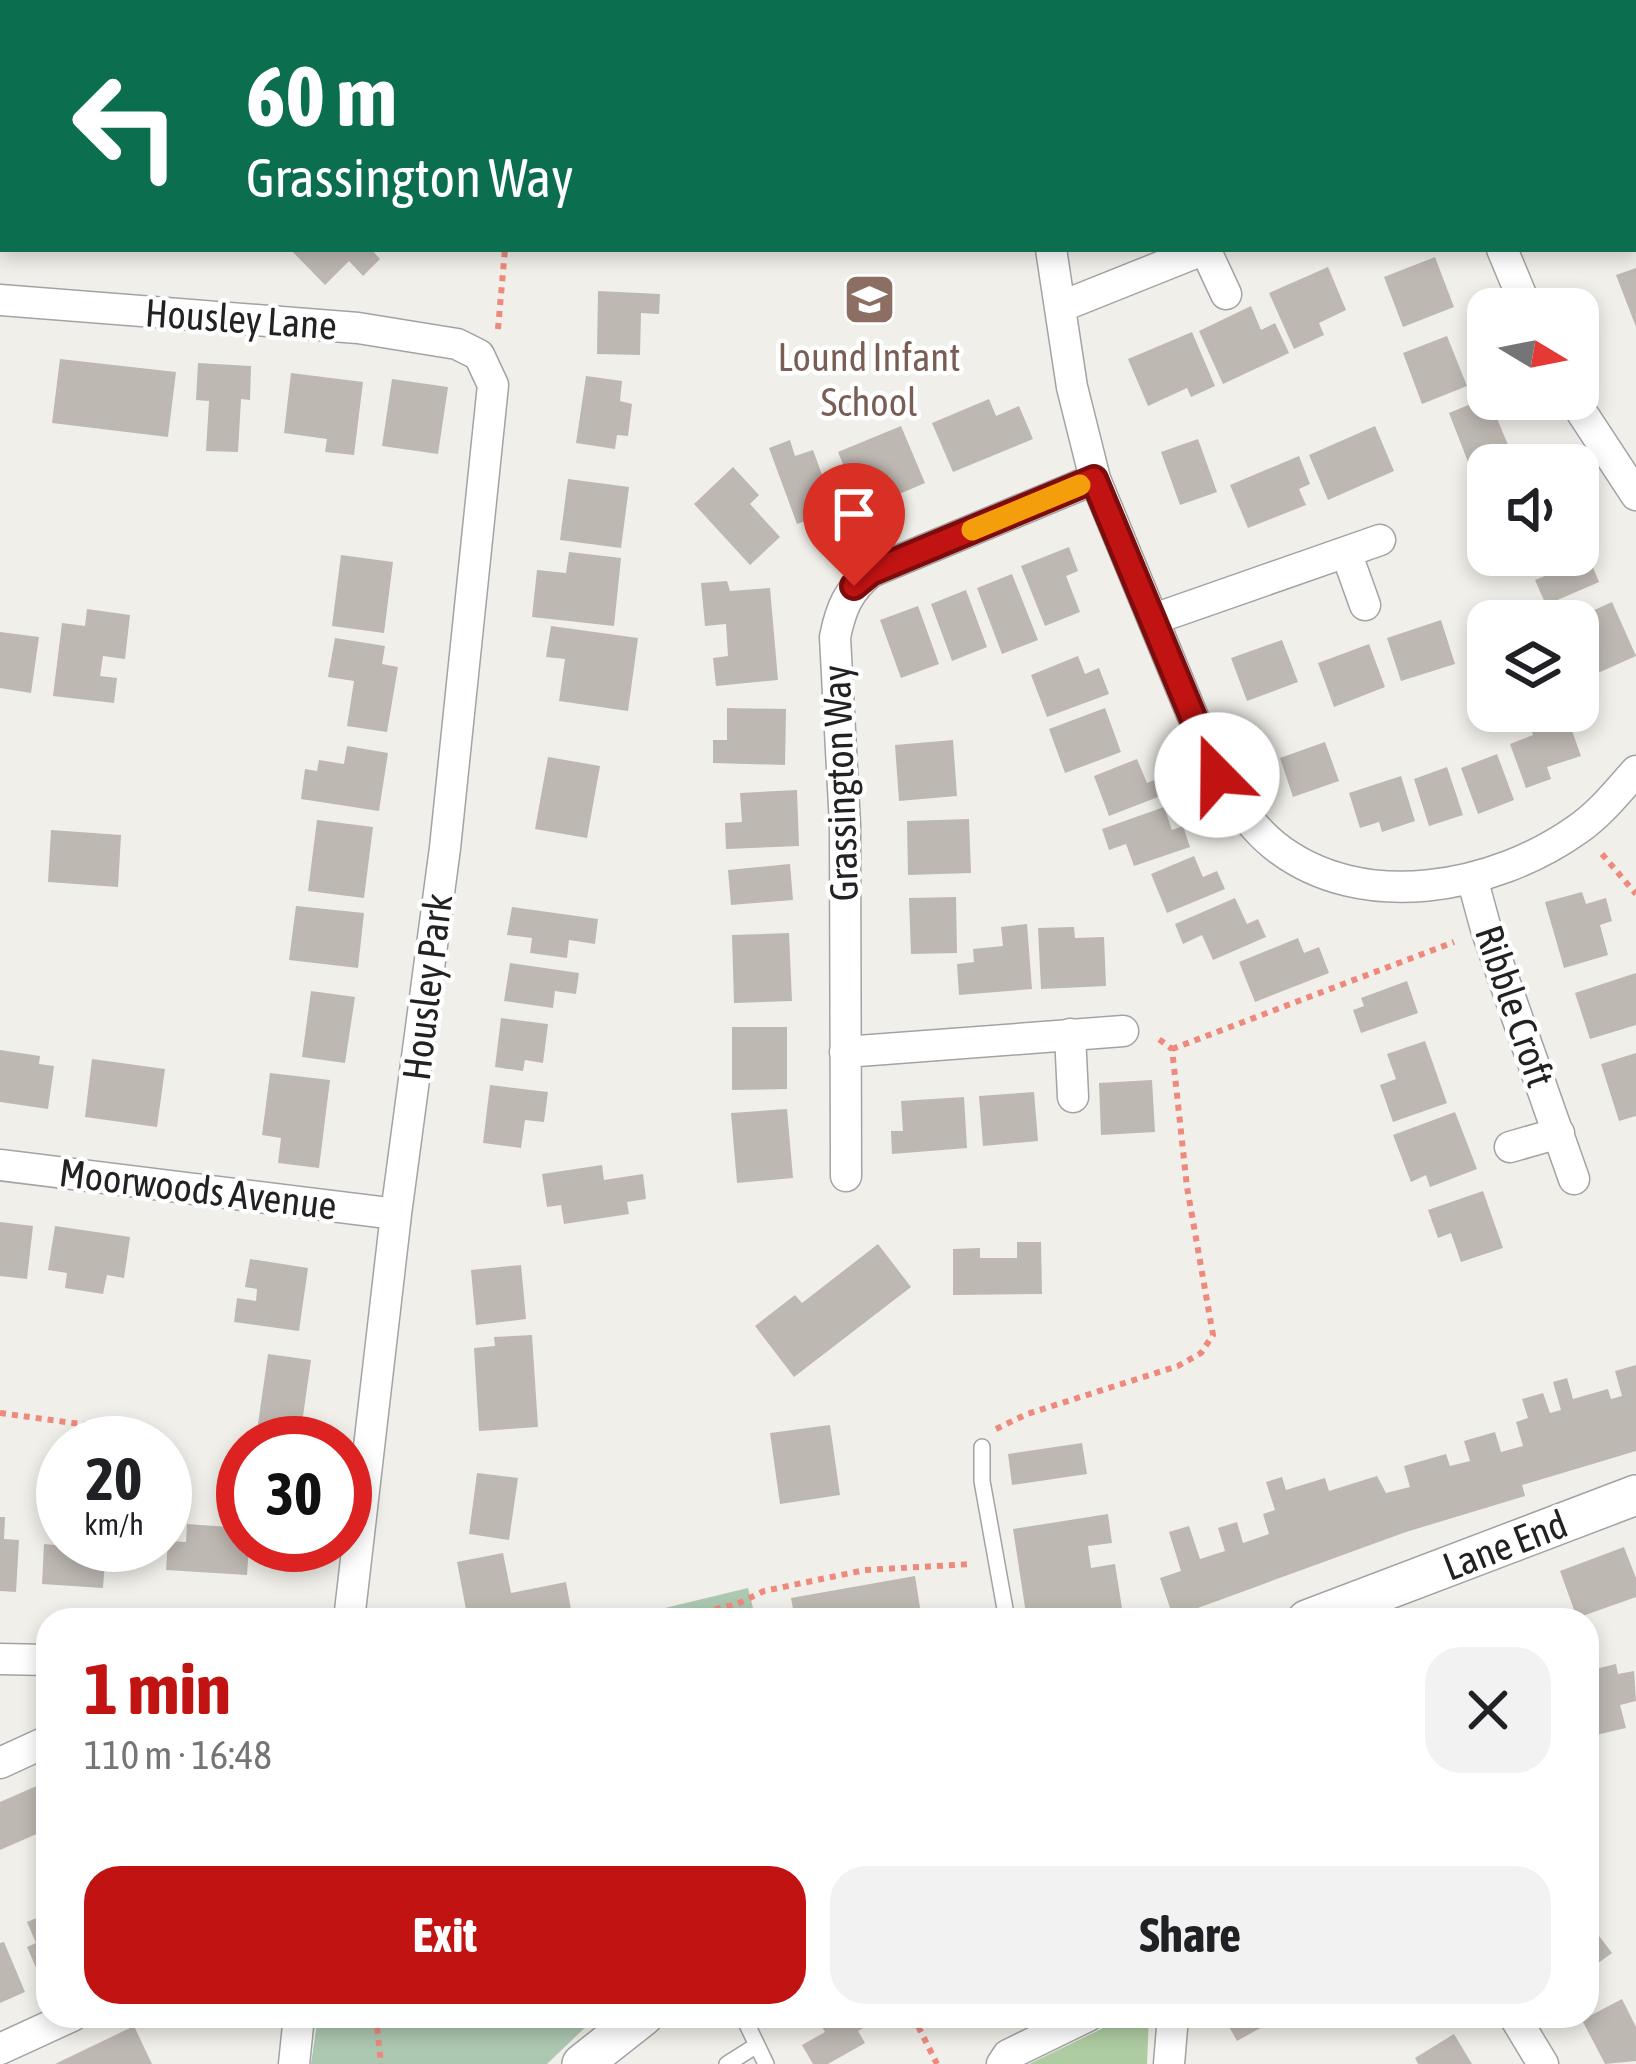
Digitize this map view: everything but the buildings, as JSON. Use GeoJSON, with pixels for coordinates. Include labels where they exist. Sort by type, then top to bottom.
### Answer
{"type":"FeatureCollection","features":[{"type":"Feature","properties":{"kind":"street"},"geometry":{"type":"LineString","coordinates":[[1051,252],[1072,387],[1094,479],[1217,775],[1244,814],[1276,847],[1323,873],[1371,885],[1417,886],[1472,878],[1513,865],[1580,828],[1636,771]]}},
{"type":"Feature","properties":{"kind":"street"},"geometry":{"type":"LineString","coordinates":[[1060,307],[1198,252]]}},
{"type":"Feature","properties":{"kind":"street"},"geometry":{"type":"LineString","coordinates":[[1206,252],[1226,294]]}},
{"type":"Feature","properties":{"kind":"street"},"geometry":{"type":"LineString","coordinates":[[1503,252],[1518,288]]}},
{"type":"Feature","properties":{"kind":"street","name":"Housley Lane"},"geometry":{"type":"LineString","coordinates":[[0,300],[358,328],[457,344],[479,356],[493,385]]}},
{"type":"Feature","properties":{"kind":"street","name":"Housley Park"},"geometry":{"type":"LineString","coordinates":[[350,1608],[445,848],[493,385]]}},
{"type":"Feature","properties":{"kind":"street"},"geometry":{"type":"LineString","coordinates":[[1587,420],[1636,495]]}},
{"type":"Feature","properties":{"kind":"street","name":"Grassington Way"},"geometry":{"type":"LineString","coordinates":[[846,1176],[845,825],[836,637],[841,609],[854,586],[871,572],[1094,479]]}},
{"type":"Feature","properties":{"kind":"street"},"geometry":{"type":"LineString","coordinates":[[1154,619],[1380,540]]}},
{"type":"Feature","properties":{"kind":"street"},"geometry":{"type":"LineString","coordinates":[[1346,552],[1365,605]]}},
{"type":"Feature","properties":{"kind":"street","name":"Ribble Croft"},"geometry":{"type":"LineString","coordinates":[[1472,878],[1574,1179]]}},
{"type":"Feature","properties":{"kind":"street"},"geometry":{"type":"LineString","coordinates":[[845,1052],[1123,1030]]}},
{"type":"Feature","properties":{"kind":"street"},"geometry":{"type":"LineString","coordinates":[[1070,1034],[1072,1097]]}},
{"type":"Feature","properties":{"kind":"street","name":"Ribble Croft"},"geometry":{"type":"LineString","coordinates":[[1510,1147],[1559,1132]]}},
{"type":"Feature","properties":{"kind":"street","name":"Moorwoods Avenue"},"geometry":{"type":"LineString","coordinates":[[0,1165],[396,1214]]}},
{"type":"Feature","properties":{"kind":"street","name":"Lane End"},"geometry":{"type":"LineString","coordinates":[[1339,1608],[1636,1495]]}},
{"type":"Feature","properties":{"kind":"street"},"geometry":{"type":"LineString","coordinates":[[0,1659],[36,1660]]}},
{"type":"Feature","properties":{"kind":"street"},"geometry":{"type":"LineString","coordinates":[[0,1763],[36,1746]]}},
{"type":"Feature","properties":{"kind":"street"},"geometry":{"type":"LineString","coordinates":[[0,2049],[46,2028]]}},
{"type":"Feature","properties":{"kind":"street"},"geometry":{"type":"LineString","coordinates":[[293,2064],[298,2028]]}},
{"type":"Feature","properties":{"kind":"street"},"geometry":{"type":"LineString","coordinates":[[581,2064],[628,2028]]}},
{"type":"Feature","properties":{"kind":"street"},"geometry":{"type":"LineString","coordinates":[[1002,2064],[1008,2055],[1063,2028]]}},
{"type":"Feature","properties":{"kind":"street"},"geometry":{"type":"LineString","coordinates":[[1169,2064],[1172,2028]]}},
{"type":"Feature","properties":{"kind":"street"},"geometry":{"type":"LineString","coordinates":[[1521,2028],[1543,2064]]}},
{"type":"Feature","properties":{"kind":"lane"},"geometry":{"type":"LineString","coordinates":[[982,1447],[982,1480],[1005,1608]]}},
{"type":"Feature","properties":{"kind":"lane"},"geometry":{"type":"LineString","coordinates":[[749,2028],[766,2064]]}},
{"type":"Feature","properties":{"kind":"lane"},"geometry":{"type":"LineString","coordinates":[[727,2064],[757,2045]]}},
{"type":"Feature","properties":{"kind":"path"},"geometry":{"type":"LineString","coordinates":[[493,385],[505,252]]}},
{"type":"Feature","properties":{"kind":"path"},"geometry":{"type":"LineString","coordinates":[[1580,828],[1636,894]]}},
{"type":"Feature","properties":{"kind":"path"},"geometry":{"type":"LineString","coordinates":[[1172,1048],[1486,929]]}},
{"type":"Feature","properties":{"kind":"path"},"geometry":{"type":"LineString","coordinates":[[1123,1030],[1154,1036],[1172,1048]]}},
{"type":"Feature","properties":{"kind":"path"},"geometry":{"type":"LineString","coordinates":[[982,1447],[994,1430],[1027,1414],[1178,1366],[1201,1353],[1213,1335],[1187,1187],[1172,1048]]}},
{"type":"Feature","properties":{"kind":"path"},"geometry":{"type":"LineString","coordinates":[[0,1413],[36,1418]]}},
{"type":"Feature","properties":{"kind":"path"},"geometry":{"type":"LineString","coordinates":[[711,1608],[866,1570],[970,1565],[996,1551]]}},
{"type":"Feature","properties":{"kind":"path"},"geometry":{"type":"LineString","coordinates":[[377,2028],[381,2064]]}},
{"type":"Feature","properties":{"kind":"path"},"geometry":{"type":"LineString","coordinates":[[920,2028],[938,2064]]}},
{"type":"Feature","properties":{"kind":"green space"},"geometry":{"type":"Polygon","coordinates":[[[748,1588],[753,1608],[665,1608],[748,1588]]]}},
{"type":"Feature","properties":{"kind":"green space"},"geometry":{"type":"Polygon","coordinates":[[[316,2028],[584,2028],[547,2064],[311,2064],[316,2028]]]}},
{"type":"Feature","properties":{"kind":"green space"},"geometry":{"type":"Polygon","coordinates":[[[1103,2028],[1148,2028],[1147,2064],[1029,2064],[1103,2028]]]}},
{"type":"Feature","properties":{"kind":"slow traffic"},"geometry":{"type":"LineString","coordinates":[[972,530],[1080,485]]}},
{"type":"Feature","properties":{"kind":"place","name":"Lound Infant School"},"geometry":{"type":"Point","coordinates":[869,300]}},
{"type":"Feature","properties":{"kind":"route"},"geometry":{"type":"LineString","coordinates":[[854,586],[871,572],[1094,479],[1217,775]]}}]}
